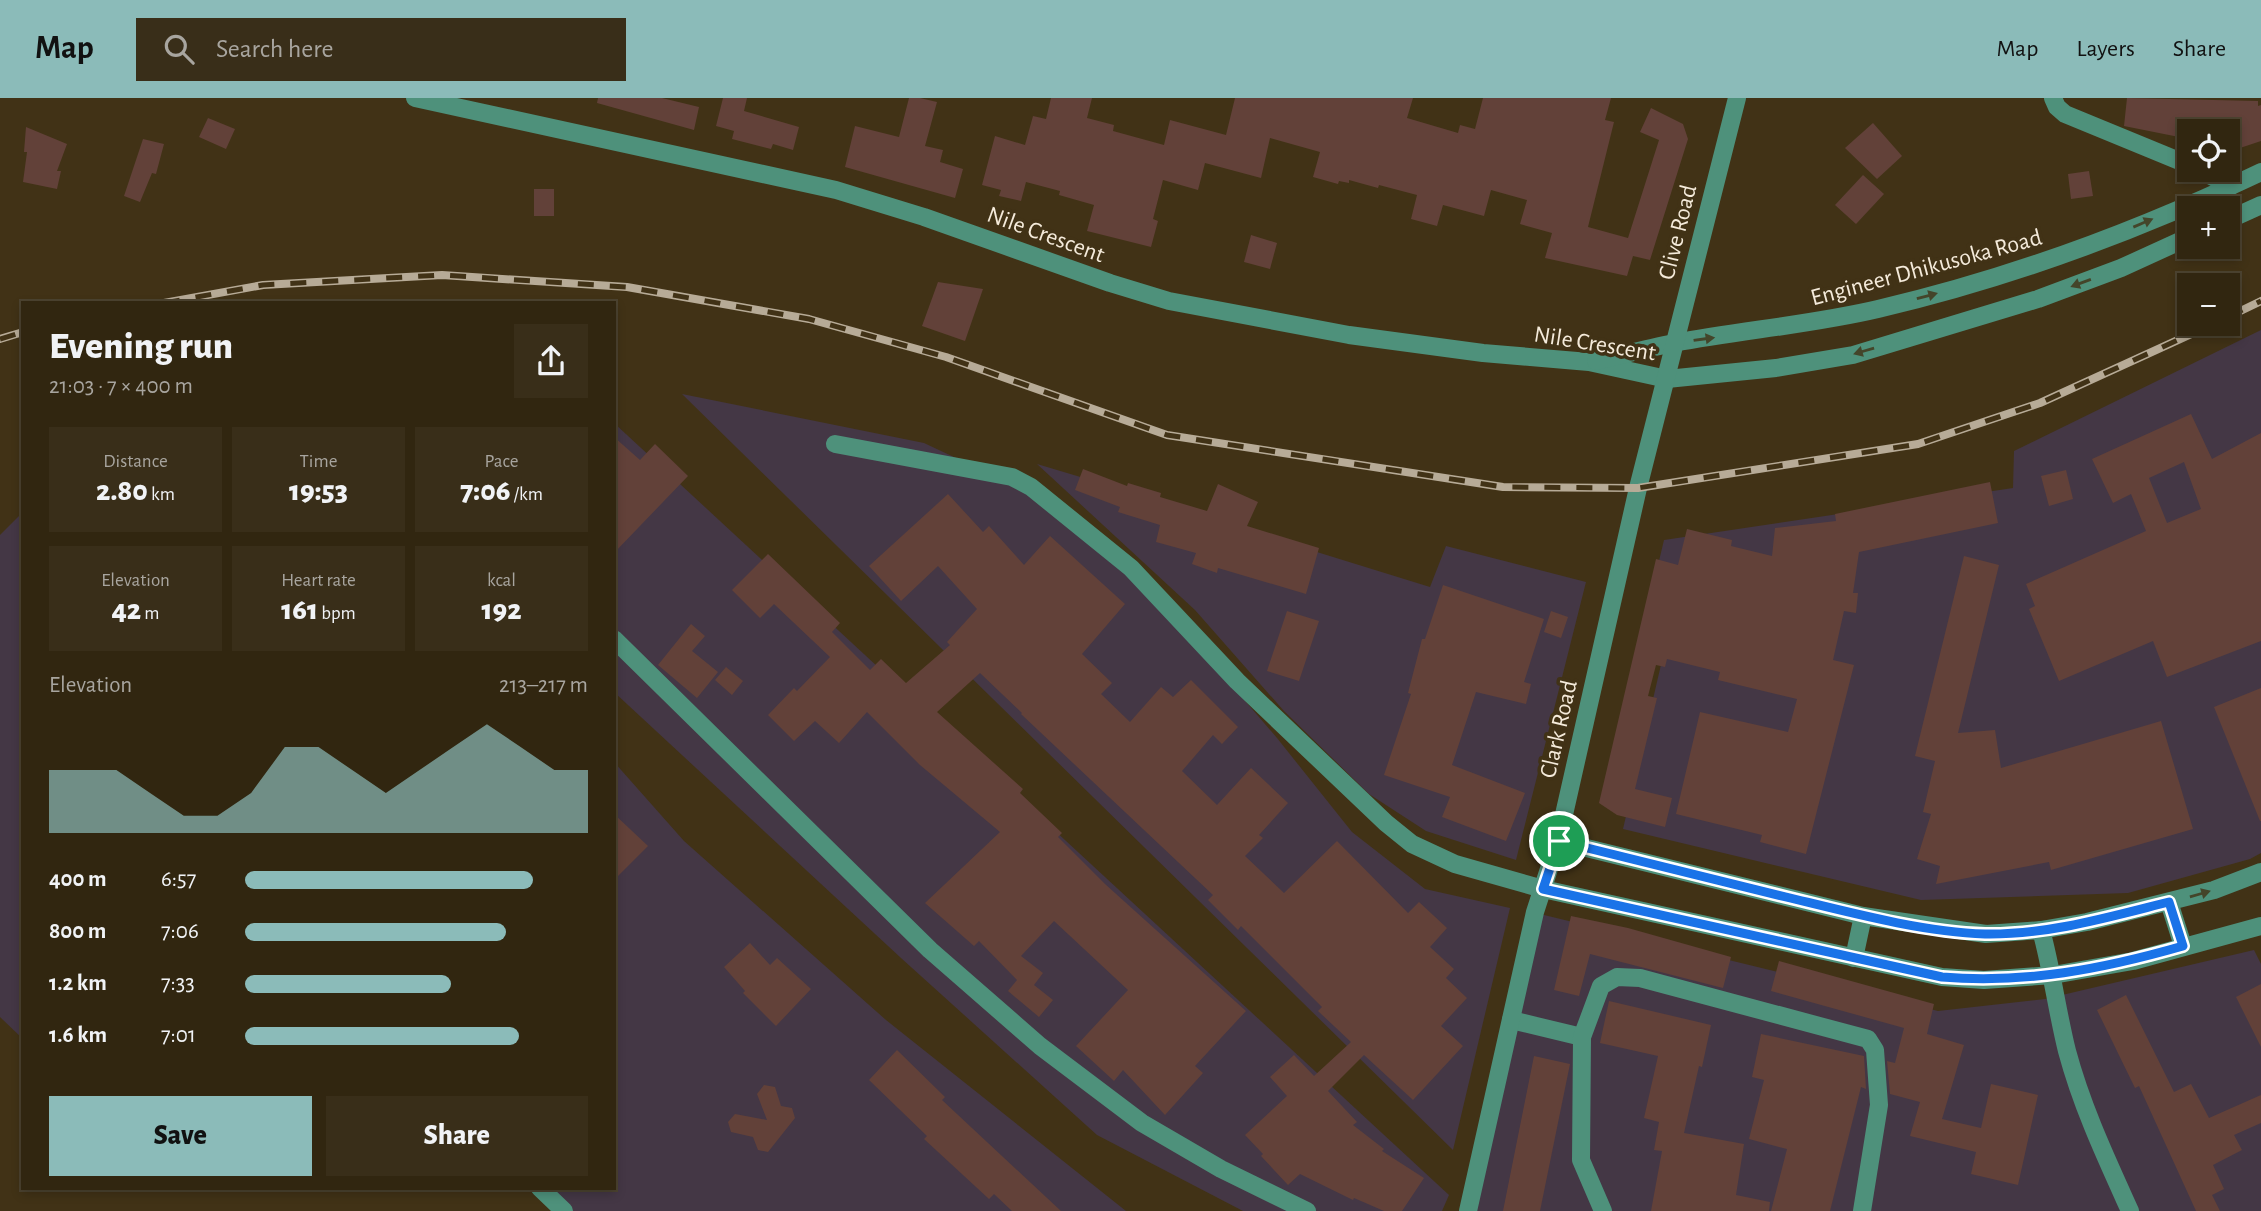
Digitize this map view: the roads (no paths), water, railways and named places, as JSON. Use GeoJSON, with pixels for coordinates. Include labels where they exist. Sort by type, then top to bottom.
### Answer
{"type":"FeatureCollection","features":[{"type":"Feature","properties":{"kind":"street","name":"Nile Crescent"},"geometry":{"type":"LineString","coordinates":[[415,98],[836,190],[924,217],[1110,283],[1169,300],[1349,335],[1483,353],[1589,362],[1667,379]]}},
{"type":"Feature","properties":{"kind":"street","name":"Clive Road"},"geometry":{"type":"LineString","coordinates":[[1667,379],[1737,98]]}},
{"type":"Feature","properties":{"kind":"street"},"geometry":{"type":"LineString","coordinates":[[2053,98],[2064,114],[2177,160]]}},
{"type":"Feature","properties":{"kind":"street","name":"Engineer Dhikusoka Road"},"geometry":{"type":"LineString","coordinates":[[1589,362],[1675,343],[1799,325],[1877,310],[1953,290],[2085,248],[2261,172]]}},
{"type":"Feature","properties":{"kind":"street"},"geometry":{"type":"LineString","coordinates":[[2223,182],[2231,186]]}},
{"type":"Feature","properties":{"kind":"street"},"geometry":{"type":"LineString","coordinates":[[2240,215],[2261,205]]}},
{"type":"Feature","properties":{"kind":"street"},"geometry":{"type":"LineString","coordinates":[[1667,379],[1776,368],[1853,355],[2038,299],[2121,268],[2177,242]]}},
{"type":"Feature","properties":{"kind":"street","name":"Clark Road"},"geometry":{"type":"LineString","coordinates":[[1468,1211],[1535,912],[1559,841],[1638,488],[1667,379]]}},
{"type":"Feature","properties":{"kind":"street"},"geometry":{"type":"LineString","coordinates":[[835,444],[1012,477],[1031,487],[1131,568],[1237,681],[1386,823],[1412,844],[1455,864],[1543,889],[1942,977],[1984,980],[2053,975],[2133,961],[2261,926]]}},
{"type":"Feature","properties":{"kind":"street"},"geometry":{"type":"LineString","coordinates":[[616,641],[930,950],[1040,1046],[1142,1124],[1221,1169],[1307,1211]]}},
{"type":"Feature","properties":{"kind":"street"},"geometry":{"type":"LineString","coordinates":[[1559,841],[1863,916],[1986,934],[2041,930],[2087,922],[2214,890],[2261,872]]}},
{"type":"Feature","properties":{"kind":"street"},"geometry":{"type":"LineString","coordinates":[[2169,902],[2183,946]]}},
{"type":"Feature","properties":{"kind":"street"},"geometry":{"type":"LineString","coordinates":[[1854,958],[1863,916]]}},
{"type":"Feature","properties":{"kind":"street"},"geometry":{"type":"LineString","coordinates":[[2041,930],[2053,975],[2067,1049],[2086,1114],[2130,1211]]}},
{"type":"Feature","properties":{"kind":"street"},"geometry":{"type":"LineString","coordinates":[[1603,1211],[1581,1160],[1583,1037],[1601,986],[1617,977],[1640,978],[1868,1039],[1875,1049],[1879,1105],[1863,1211]]}},
{"type":"Feature","properties":{"kind":"street"},"geometry":{"type":"LineString","coordinates":[[1511,1020],[1583,1037]]}},
{"type":"Feature","properties":{"kind":"street"},"geometry":{"type":"LineString","coordinates":[[542,1190],[564,1211]]}},
{"type":"Feature","properties":{"kind":"railway"},"geometry":{"type":"LineString","coordinates":[[175,301],[263,285],[442,275],[627,287],[809,319],[946,357],[1167,435],[1503,487],[1638,488],[1918,444],[2040,403],[2187,336]]}},
{"type":"Feature","properties":{"kind":"railway"},"geometry":{"type":"LineString","coordinates":[[2240,311],[2261,301]]}},
{"type":"Feature","properties":{"kind":"railway"},"geometry":{"type":"LineString","coordinates":[[0,339],[21,333]]}}]}
